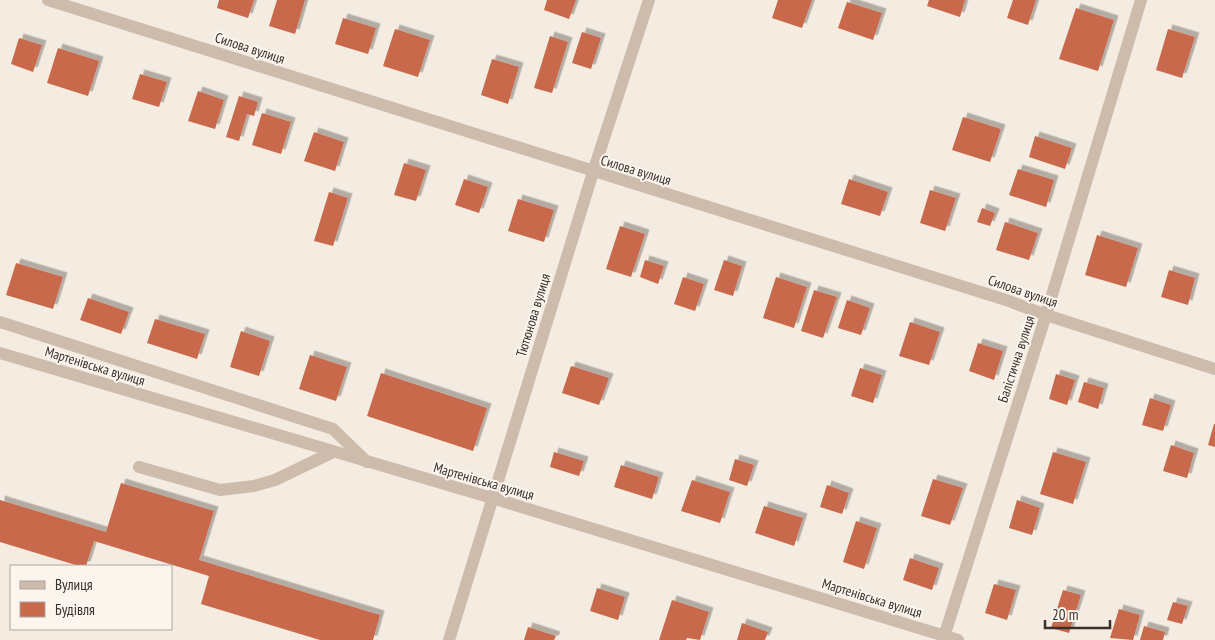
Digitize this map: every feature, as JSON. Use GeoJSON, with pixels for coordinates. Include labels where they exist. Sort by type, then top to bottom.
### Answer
{"type":"FeatureCollection","features":[{"type":"Feature","properties":{"kind":"street","name":"Силова вулиця"},"geometry":{"type":"LineString","coordinates":[[48,0],[1006,300],[1046,315],[1215,369]]}},
{"type":"Feature","properties":{"kind":"street","name":"Тютюнова вулиця"},"geometry":{"type":"LineString","coordinates":[[448,640],[593,172],[649,0]]}},
{"type":"Feature","properties":{"kind":"street","name":"Балістична вулиця"},"geometry":{"type":"LineString","coordinates":[[943,638],[1046,315],[1141,0]]}},
{"type":"Feature","properties":{"kind":"street"},"geometry":{"type":"LineString","coordinates":[[0,322],[333,429],[366,462]]}},
{"type":"Feature","properties":{"kind":"street","name":"Мартенівська вулиця"},"geometry":{"type":"LineString","coordinates":[[0,353],[331,453],[492,498],[943,638],[958,640]]}},
{"type":"Feature","properties":{"kind":"street"},"geometry":{"type":"LineString","coordinates":[[139,467],[220,490],[254,486],[275,480],[331,453]]}},
{"type":"Feature","properties":{"kind":"building"},"geometry":{"type":"Polygon","coordinates":[[[219,0],[254,0],[248,18],[217,8],[219,0]]]}},
{"type":"Feature","properties":{"kind":"building"},"geometry":{"type":"Polygon","coordinates":[[[277,0],[305,0],[295,34],[269,26],[277,0]]]}},
{"type":"Feature","properties":{"kind":"building"},"geometry":{"type":"Polygon","coordinates":[[[547,0],[576,0],[569,19],[544,10],[547,0]]]}},
{"type":"Feature","properties":{"kind":"building"},"geometry":{"type":"Polygon","coordinates":[[[778,0],[812,0],[802,28],[772,18],[778,0]]]}},
{"type":"Feature","properties":{"kind":"building"},"geometry":{"type":"Polygon","coordinates":[[[929,0],[965,0],[960,17],[927,6],[929,0]]]}},
{"type":"Feature","properties":{"kind":"building"},"geometry":{"type":"Polygon","coordinates":[[[1013,0],[1036,0],[1028,25],[1007,18],[1013,0]]]}},
{"type":"Feature","properties":{"kind":"building"},"geometry":{"type":"Polygon","coordinates":[[[847,2],[882,13],[873,40],[838,28],[847,2]]]}},
{"type":"Feature","properties":{"kind":"building"},"geometry":{"type":"Polygon","coordinates":[[[1076,8],[1114,20],[1098,71],[1059,59],[1076,8]]]}},
{"type":"Feature","properties":{"kind":"building"},"geometry":{"type":"Polygon","coordinates":[[[343,18],[376,28],[368,54],[335,44],[343,18]]]}},
{"type":"Feature","properties":{"kind":"building"},"geometry":{"type":"Polygon","coordinates":[[[395,29],[430,40],[418,77],[383,66],[395,29]]]}},
{"type":"Feature","properties":{"kind":"building"},"geometry":{"type":"Polygon","coordinates":[[[1168,29],[1195,37],[1182,78],[1156,70],[1168,29]]]}},
{"type":"Feature","properties":{"kind":"building"},"geometry":{"type":"Polygon","coordinates":[[[582,32],[601,38],[591,69],[572,63],[582,32]]]}},
{"type":"Feature","properties":{"kind":"building"},"geometry":{"type":"Polygon","coordinates":[[[550,36],[568,42],[552,93],[534,88],[550,36]]]}},
{"type":"Feature","properties":{"kind":"building"},"geometry":{"type":"Polygon","coordinates":[[[19,38],[42,45],[33,72],[11,64],[19,38]]]}},
{"type":"Feature","properties":{"kind":"building"},"geometry":{"type":"Polygon","coordinates":[[[58,48],[99,61],[88,96],[47,83],[58,48]]]}},
{"type":"Feature","properties":{"kind":"building"},"geometry":{"type":"Polygon","coordinates":[[[492,59],[519,67],[508,104],[481,95],[492,59]]]}},
{"type":"Feature","properties":{"kind":"building"},"geometry":{"type":"Polygon","coordinates":[[[140,74],[167,82],[159,107],[132,99],[140,74]]]}},
{"type":"Feature","properties":{"kind":"building"},"geometry":{"type":"Polygon","coordinates":[[[198,91],[224,100],[215,129],[188,121],[198,91]]]}},
{"type":"Feature","properties":{"kind":"building"},"geometry":{"type":"Polygon","coordinates":[[[239,96],[258,102],[254,116],[247,114],[239,141],[226,137],[239,96]]]}},
{"type":"Feature","properties":{"kind":"building"},"geometry":{"type":"Polygon","coordinates":[[[262,113],[291,122],[281,154],[252,145],[262,113]]]}},
{"type":"Feature","properties":{"kind":"building"},"geometry":{"type":"Polygon","coordinates":[[[963,117],[1001,129],[990,162],[952,150],[963,117]]]}},
{"type":"Feature","properties":{"kind":"building"},"geometry":{"type":"Polygon","coordinates":[[[314,132],[344,142],[335,171],[304,161],[314,132]]]}},
{"type":"Feature","properties":{"kind":"building"},"geometry":{"type":"Polygon","coordinates":[[[1035,136],[1072,148],[1065,169],[1029,157],[1035,136]]]}},
{"type":"Feature","properties":{"kind":"building"},"geometry":{"type":"Polygon","coordinates":[[[404,163],[426,170],[416,201],[394,195],[404,163]]]}},
{"type":"Feature","properties":{"kind":"building"},"geometry":{"type":"Polygon","coordinates":[[[1018,169],[1054,180],[1046,207],[1009,195],[1018,169]]]}},
{"type":"Feature","properties":{"kind":"building"},"geometry":{"type":"Polygon","coordinates":[[[464,179],[488,187],[479,213],[455,205],[464,179]]]}},
{"type":"Feature","properties":{"kind":"building"},"geometry":{"type":"Polygon","coordinates":[[[849,179],[888,192],[880,216],[841,204],[849,179]]]}},
{"type":"Feature","properties":{"kind":"building"},"geometry":{"type":"Polygon","coordinates":[[[930,190],[956,198],[945,231],[920,223],[930,190]]]}},
{"type":"Feature","properties":{"kind":"building"},"geometry":{"type":"Polygon","coordinates":[[[329,192],[348,198],[333,246],[314,241],[329,192]]]}},
{"type":"Feature","properties":{"kind":"building"},"geometry":{"type":"Polygon","coordinates":[[[518,199],[554,210],[544,242],[508,231],[518,199]]]}},
{"type":"Feature","properties":{"kind":"building"},"geometry":{"type":"Polygon","coordinates":[[[982,208],[995,213],[990,226],[977,222],[982,208]]]}},
{"type":"Feature","properties":{"kind":"building"},"geometry":{"type":"Polygon","coordinates":[[[1005,222],[1038,233],[1029,260],[996,250],[1005,222]]]}},
{"type":"Feature","properties":{"kind":"building"},"geometry":{"type":"Polygon","coordinates":[[[620,226],[645,234],[631,277],[606,269],[620,226]]]}},
{"type":"Feature","properties":{"kind":"building"},"geometry":{"type":"Polygon","coordinates":[[[1097,235],[1138,248],[1126,287],[1085,275],[1097,235]]]}},
{"type":"Feature","properties":{"kind":"building"},"geometry":{"type":"Polygon","coordinates":[[[645,260],[664,266],[658,284],[640,277],[645,260]]]}},
{"type":"Feature","properties":{"kind":"building"},"geometry":{"type":"Polygon","coordinates":[[[724,260],[742,266],[733,296],[714,290],[724,260]]]}},
{"type":"Feature","properties":{"kind":"building"},"geometry":{"type":"Polygon","coordinates":[[[16,263],[63,277],[53,309],[6,295],[16,263]]]}},
{"type":"Feature","properties":{"kind":"building"},"geometry":{"type":"Polygon","coordinates":[[[1169,270],[1195,278],[1188,305],[1161,297],[1169,270]]]}},
{"type":"Feature","properties":{"kind":"building"},"geometry":{"type":"Polygon","coordinates":[[[683,277],[704,284],[695,311],[674,304],[683,277]]]}},
{"type":"Feature","properties":{"kind":"building"},"geometry":{"type":"Polygon","coordinates":[[[776,277],[807,287],[794,328],[763,318],[776,277]]]}},
{"type":"Feature","properties":{"kind":"building"},"geometry":{"type":"Polygon","coordinates":[[[814,290],[837,297],[823,338],[801,331],[814,290]]]}},
{"type":"Feature","properties":{"kind":"building"},"geometry":{"type":"Polygon","coordinates":[[[88,298],[129,312],[121,334],[80,320],[88,298]]]}},
{"type":"Feature","properties":{"kind":"building"},"geometry":{"type":"Polygon","coordinates":[[[847,300],[870,308],[861,335],[838,328],[847,300]]]}},
{"type":"Feature","properties":{"kind":"building"},"geometry":{"type":"Polygon","coordinates":[[[155,319],[205,334],[197,359],[147,343],[155,319]]]}},
{"type":"Feature","properties":{"kind":"building"},"geometry":{"type":"Polygon","coordinates":[[[910,322],[940,332],[929,365],[899,356],[910,322]]]}},
{"type":"Feature","properties":{"kind":"building"},"geometry":{"type":"Polygon","coordinates":[[[241,331],[270,341],[259,376],[230,367],[241,331]]]}},
{"type":"Feature","properties":{"kind":"building"},"geometry":{"type":"Polygon","coordinates":[[[978,343],[1003,351],[994,380],[969,371],[978,343]]]}},
{"type":"Feature","properties":{"kind":"building"},"geometry":{"type":"Polygon","coordinates":[[[310,355],[347,367],[336,401],[299,389],[310,355]]]}},
{"type":"Feature","properties":{"kind":"building"},"geometry":{"type":"Polygon","coordinates":[[[571,366],[609,378],[599,405],[562,393],[571,366]]]}},
{"type":"Feature","properties":{"kind":"building"},"geometry":{"type":"Polygon","coordinates":[[[860,368],[882,375],[873,403],[851,396],[860,368]]]}},
{"type":"Feature","properties":{"kind":"building"},"geometry":{"type":"Polygon","coordinates":[[[381,373],[487,408],[473,451],[367,416],[381,373]]]}},
{"type":"Feature","properties":{"kind":"building"},"geometry":{"type":"Polygon","coordinates":[[[1056,374],[1075,380],[1067,405],[1049,399],[1056,374]]]}},
{"type":"Feature","properties":{"kind":"building"},"geometry":{"type":"Polygon","coordinates":[[[1084,382],[1104,388],[1098,409],[1078,402],[1084,382]]]}},
{"type":"Feature","properties":{"kind":"building"},"geometry":{"type":"Polygon","coordinates":[[[1150,398],[1171,405],[1163,431],[1142,425],[1150,398]]]}},
{"type":"Feature","properties":{"kind":"building"},"geometry":{"type":"Polygon","coordinates":[[[1215,424],[1215,447],[1208,445],[1215,424]]]}},
{"type":"Feature","properties":{"kind":"building"},"geometry":{"type":"Polygon","coordinates":[[[1171,445],[1194,453],[1187,478],[1163,471],[1171,445]]]}},
{"type":"Feature","properties":{"kind":"building"},"geometry":{"type":"Polygon","coordinates":[[[554,452],[584,461],[579,476],[550,467],[554,452]]]}},
{"type":"Feature","properties":{"kind":"building"},"geometry":{"type":"Polygon","coordinates":[[[1053,452],[1086,462],[1073,504],[1040,494],[1053,452]]]}},
{"type":"Feature","properties":{"kind":"building"},"geometry":{"type":"Polygon","coordinates":[[[735,459],[754,465],[747,486],[729,480],[735,459]]]}},
{"type":"Feature","properties":{"kind":"building"},"geometry":{"type":"Polygon","coordinates":[[[621,465],[659,477],[652,499],[614,487],[621,465]]]}},
{"type":"Feature","properties":{"kind":"building"},"geometry":{"type":"Polygon","coordinates":[[[933,479],[963,488],[950,525],[921,516],[933,479]]]}},
{"type":"Feature","properties":{"kind":"building"},"geometry":{"type":"Polygon","coordinates":[[[692,480],[730,492],[720,523],[681,511],[692,480]]]}},
{"type":"Feature","properties":{"kind":"building"},"geometry":{"type":"Polygon","coordinates":[[[121,483],[214,511],[199,560],[380,615],[373,640],[320,640],[201,604],[209,576],[94,541],[86,565],[76,565],[0,542],[0,500],[106,532],[121,483]]]}},
{"type":"Feature","properties":{"kind":"building"},"geometry":{"type":"Polygon","coordinates":[[[827,485],[849,493],[842,514],[820,507],[827,485]]]}},
{"type":"Feature","properties":{"kind":"building"},"geometry":{"type":"Polygon","coordinates":[[[1017,500],[1040,508],[1032,535],[1009,528],[1017,500]]]}},
{"type":"Feature","properties":{"kind":"building"},"geometry":{"type":"Polygon","coordinates":[[[764,506],[803,518],[794,546],[755,533],[764,506]]]}},
{"type":"Feature","properties":{"kind":"building"},"geometry":{"type":"Polygon","coordinates":[[[856,521],[877,528],[864,569],[843,562],[856,521]]]}},
{"type":"Feature","properties":{"kind":"building"},"geometry":{"type":"Polygon","coordinates":[[[910,558],[939,568],[932,590],[903,580],[910,558]]]}},
{"type":"Feature","properties":{"kind":"building"},"geometry":{"type":"Polygon","coordinates":[[[994,584],[1016,590],[1007,620],[985,613],[994,584]]]}},
{"type":"Feature","properties":{"kind":"building"},"geometry":{"type":"Polygon","coordinates":[[[597,588],[625,597],[618,620],[590,611],[597,588]]]}},
{"type":"Feature","properties":{"kind":"building"},"geometry":{"type":"Polygon","coordinates":[[[1063,590],[1081,595],[1069,633],[1051,628],[1063,590]]]}},
{"type":"Feature","properties":{"kind":"building"},"geometry":{"type":"Polygon","coordinates":[[[672,600],[709,612],[700,640],[687,638],[686,640],[659,640],[672,600]]]}},
{"type":"Feature","properties":{"kind":"building"},"geometry":{"type":"Polygon","coordinates":[[[1173,602],[1188,606],[1182,624],[1167,620],[1173,602]]]}},
{"type":"Feature","properties":{"kind":"building"},"geometry":{"type":"Polygon","coordinates":[[[1119,609],[1140,615],[1133,640],[1110,638],[1119,609]]]}},
{"type":"Feature","properties":{"kind":"building"},"geometry":{"type":"Polygon","coordinates":[[[742,623],[768,632],[765,640],[737,640],[742,623]]]}},
{"type":"Feature","properties":{"kind":"building"},"geometry":{"type":"Polygon","coordinates":[[[1144,626],[1165,632],[1163,640],[1140,640],[1144,626]]]}},
{"type":"Feature","properties":{"kind":"building"},"geometry":{"type":"Polygon","coordinates":[[[528,627],[556,636],[554,640],[524,640],[528,627]]]}}]}
